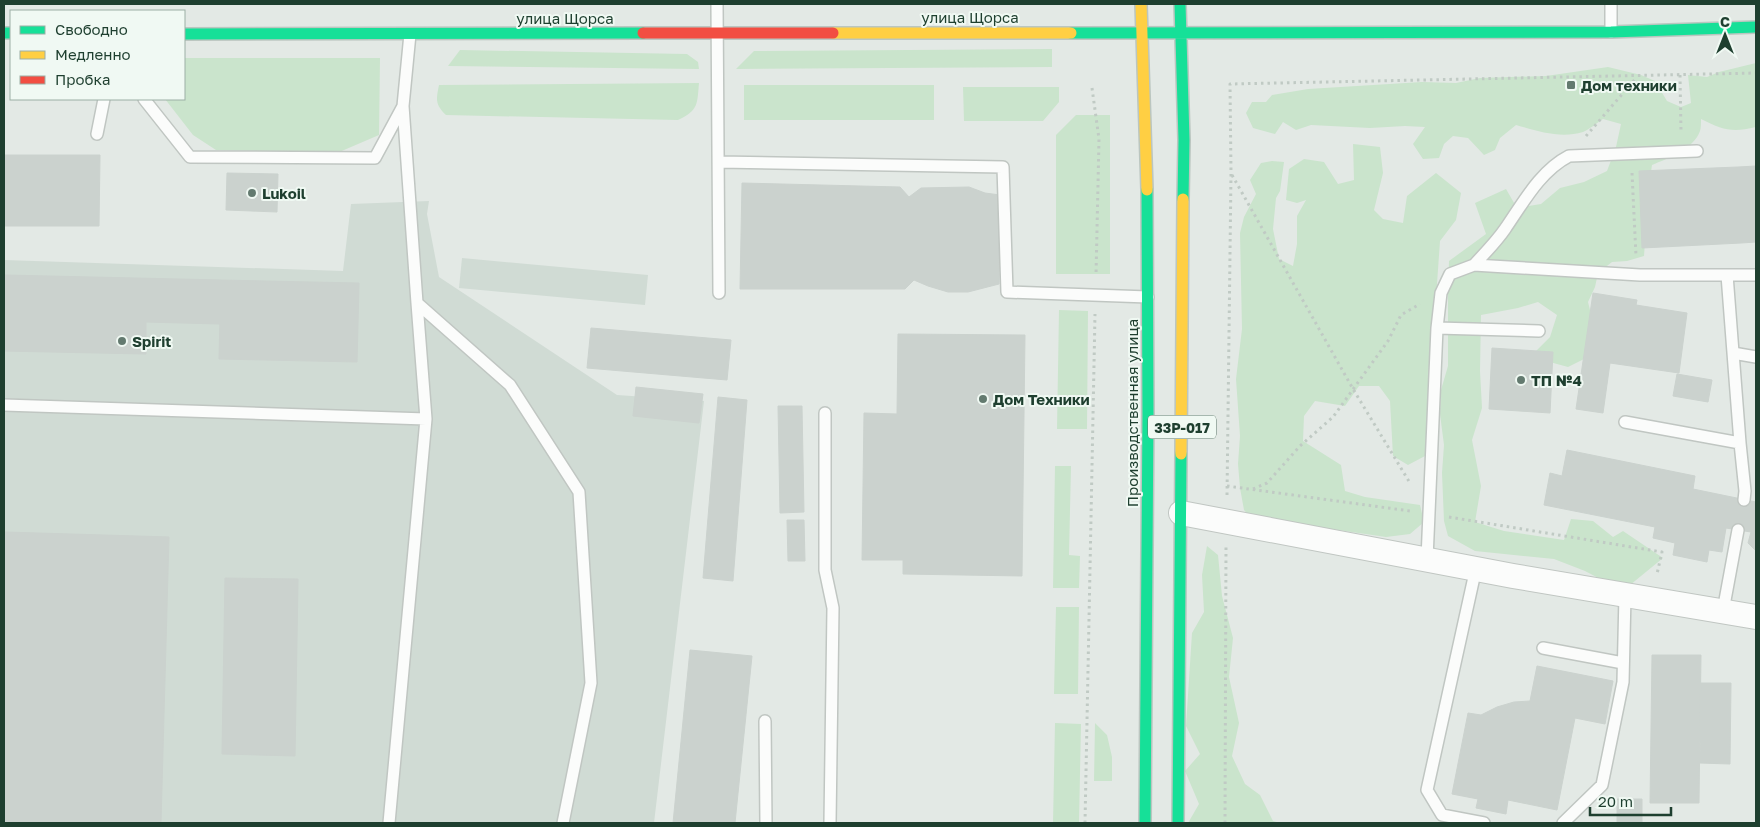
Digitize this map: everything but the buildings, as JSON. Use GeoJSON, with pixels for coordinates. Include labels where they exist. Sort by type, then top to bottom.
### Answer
{"type":"FeatureCollection","features":[{"type":"Feature","properties":{"kind":"main road","name":"Производственная улица"},"geometry":{"type":"LineString","coordinates":[[1141,4],[1145,97],[1148,297],[1145,823]]}},
{"type":"Feature","properties":{"kind":"main road","name":"33Р-017"},"geometry":{"type":"LineString","coordinates":[[1178,823],[1184,140],[1180,4]]}},
{"type":"Feature","properties":{"kind":"main road","name":"улица Щорса"},"geometry":{"type":"LineString","coordinates":[[185,34],[1611,32],[1756,27]]}},
{"type":"Feature","properties":{"kind":"street"},"geometry":{"type":"LineString","coordinates":[[1181,513],[1625,595],[1756,617]]}},
{"type":"Feature","properties":{"kind":"lane"},"geometry":{"type":"LineString","coordinates":[[717,4],[719,293]]}},
{"type":"Feature","properties":{"kind":"lane"},"geometry":{"type":"LineString","coordinates":[[1611,4],[1611,32]]}},
{"type":"Feature","properties":{"kind":"lane"},"geometry":{"type":"LineString","coordinates":[[389,823],[426,419],[403,106],[410,33]]}},
{"type":"Feature","properties":{"kind":"lane"},"geometry":{"type":"LineString","coordinates":[[97,134],[104,100]]}},
{"type":"Feature","properties":{"kind":"lane"},"geometry":{"type":"LineString","coordinates":[[145,100],[190,157],[375,158],[403,106]]}},
{"type":"Feature","properties":{"kind":"lane"},"geometry":{"type":"LineString","coordinates":[[1474,265],[1503,232],[1542,176],[1557,162],[1569,156],[1697,151]]}},
{"type":"Feature","properties":{"kind":"lane"},"geometry":{"type":"LineString","coordinates":[[718,162],[1003,167],[1007,292],[1148,297]]}},
{"type":"Feature","properties":{"kind":"lane"},"geometry":{"type":"LineString","coordinates":[[1427,559],[1437,328],[1441,293],[1450,274],[1474,265],[1637,274],[1756,275]]}},
{"type":"Feature","properties":{"kind":"lane"},"geometry":{"type":"LineString","coordinates":[[1727,275],[1745,491],[1744,500]]}},
{"type":"Feature","properties":{"kind":"lane"},"geometry":{"type":"LineString","coordinates":[[417,303],[510,385],[579,492],[591,683],[563,823]]}},
{"type":"Feature","properties":{"kind":"lane"},"geometry":{"type":"LineString","coordinates":[[1437,328],[1539,331]]}},
{"type":"Feature","properties":{"kind":"lane"},"geometry":{"type":"LineString","coordinates":[[1733,353],[1756,356]]}},
{"type":"Feature","properties":{"kind":"lane"},"geometry":{"type":"LineString","coordinates":[[4,405],[426,419]]}},
{"type":"Feature","properties":{"kind":"lane"},"geometry":{"type":"LineString","coordinates":[[825,413],[825,570],[833,608],[830,823]]}},
{"type":"Feature","properties":{"kind":"lane"},"geometry":{"type":"LineString","coordinates":[[1625,422],[1740,443]]}},
{"type":"Feature","properties":{"kind":"lane"},"geometry":{"type":"LineString","coordinates":[[1723,611],[1738,530]]}},
{"type":"Feature","properties":{"kind":"lane"},"geometry":{"type":"LineString","coordinates":[[1476,568],[1427,790],[1442,815],[1484,823]]}},
{"type":"Feature","properties":{"kind":"lane"},"geometry":{"type":"LineString","coordinates":[[1563,823],[1602,785],[1623,682],[1625,595]]}},
{"type":"Feature","properties":{"kind":"lane"},"geometry":{"type":"LineString","coordinates":[[1543,648],[1623,663]]}},
{"type":"Feature","properties":{"kind":"lane"},"geometry":{"type":"LineString","coordinates":[[765,721],[766,823]]}},
{"type":"Feature","properties":{"kind":"path"},"geometry":{"type":"LineString","coordinates":[[1225,823],[1226,522],[1231,174],[1230,84],[1637,77],[1756,73]]}},
{"type":"Feature","properties":{"kind":"path"},"geometry":{"type":"LineString","coordinates":[[1680,75],[1681,120]]}},
{"type":"Feature","properties":{"kind":"path"},"geometry":{"type":"LineString","coordinates":[[1569,156],[1637,77]]}},
{"type":"Feature","properties":{"kind":"path"},"geometry":{"type":"LineString","coordinates":[[1085,823],[1099,139],[1092,88]]}},
{"type":"Feature","properties":{"kind":"path"},"geometry":{"type":"LineString","coordinates":[[1631,154],[1637,274]]}},
{"type":"Feature","properties":{"kind":"path"},"geometry":{"type":"LineString","coordinates":[[1231,174],[1428,514]]}},
{"type":"Feature","properties":{"kind":"path"},"geometry":{"type":"LineString","coordinates":[[1253,489],[1267,483],[1300,446],[1334,417],[1388,341],[1401,314],[1441,293]]}},
{"type":"Feature","properties":{"kind":"path"},"geometry":{"type":"LineString","coordinates":[[1227,486],[1428,514],[1662,552],[1652,599]]}},
{"type":"Feature","properties":{"kind":"shaded area"},"geometry":{"type":"Polygon","coordinates":[[[429,201],[427,214],[439,277],[617,395],[704,401],[654,823],[4,823],[4,260],[343,271],[351,204],[429,201]]]}},
{"type":"Feature","properties":{"kind":"shaded area"},"geometry":{"type":"Polygon","coordinates":[[[462,258],[648,275],[645,305],[459,288],[462,258]]]}},
{"type":"Feature","properties":{"kind":"green space"},"geometry":{"type":"Polygon","coordinates":[[[1052,49],[1052,67],[736,69],[754,51],[1052,49]]]}},
{"type":"Feature","properties":{"kind":"green space"},"geometry":{"type":"Polygon","coordinates":[[[460,50],[687,54],[698,62],[699,69],[448,66],[460,50]]]}},
{"type":"Feature","properties":{"kind":"green space"},"geometry":{"type":"Polygon","coordinates":[[[185,58],[380,58],[379,135],[337,153],[216,150],[193,135],[166,100],[185,100],[185,58]]]}},
{"type":"Feature","properties":{"kind":"green space"},"geometry":{"type":"Polygon","coordinates":[[[1756,63],[1756,127],[1734,130],[1716,126],[1701,119],[1700,131],[1692,143],[1672,156],[1652,165],[1644,256],[1627,261],[1612,262],[1598,273],[1595,287],[1588,302],[1594,326],[1592,355],[1568,367],[1546,361],[1535,352],[1550,337],[1557,315],[1538,302],[1481,315],[1480,371],[1482,408],[1472,440],[1481,486],[1475,522],[1504,531],[1564,540],[1571,519],[1593,521],[1613,537],[1623,531],[1663,558],[1630,585],[1612,585],[1585,571],[1554,559],[1475,551],[1448,536],[1444,521],[1442,473],[1444,445],[1440,414],[1441,390],[1448,366],[1449,261],[1486,234],[1475,203],[1506,189],[1517,208],[1541,204],[1560,188],[1584,182],[1607,171],[1616,147],[1621,124],[1603,119],[1583,132],[1566,135],[1533,130],[1516,125],[1500,138],[1495,150],[1484,155],[1468,138],[1453,136],[1444,144],[1439,158],[1423,159],[1413,144],[1425,127],[1370,128],[1311,125],[1296,130],[1283,122],[1275,134],[1253,128],[1246,113],[1252,102],[1266,102],[1272,95],[1308,89],[1422,82],[1456,83],[1480,78],[1546,76],[1608,67],[1641,75],[1655,81],[1667,101],[1681,107],[1691,103],[1688,75],[1707,77],[1719,72],[1756,63]]]}},
{"type":"Feature","properties":{"kind":"green space"},"geometry":{"type":"Polygon","coordinates":[[[699,83],[696,106],[690,113],[678,120],[446,115],[438,105],[437,98],[439,85],[699,83]]]}},
{"type":"Feature","properties":{"kind":"green space"},"geometry":{"type":"Polygon","coordinates":[[[744,85],[934,85],[934,120],[744,120],[744,85]]]}},
{"type":"Feature","properties":{"kind":"green space"},"geometry":{"type":"Polygon","coordinates":[[[963,87],[1059,87],[1059,102],[1043,121],[964,121],[963,87]]]}},
{"type":"Feature","properties":{"kind":"green space"},"geometry":{"type":"Polygon","coordinates":[[[1076,115],[1110,115],[1110,274],[1056,274],[1056,135],[1076,115]]]}},
{"type":"Feature","properties":{"kind":"green space"},"geometry":{"type":"Polygon","coordinates":[[[1353,144],[1380,147],[1383,173],[1374,210],[1383,219],[1403,223],[1407,196],[1436,173],[1461,193],[1456,220],[1440,241],[1425,456],[1408,465],[1393,456],[1390,401],[1379,386],[1359,386],[1345,406],[1315,401],[1304,416],[1303,441],[1341,465],[1345,491],[1365,497],[1420,505],[1424,522],[1410,534],[1386,537],[1250,517],[1244,510],[1240,488],[1238,464],[1240,436],[1236,379],[1242,329],[1240,233],[1244,217],[1256,194],[1250,180],[1261,163],[1272,161],[1284,162],[1280,191],[1276,198],[1273,229],[1279,259],[1293,266],[1297,244],[1297,216],[1306,200],[1297,203],[1286,200],[1289,169],[1304,159],[1324,162],[1338,184],[1354,180],[1353,144]]]}},
{"type":"Feature","properties":{"kind":"green space"},"geometry":{"type":"Polygon","coordinates":[[[1059,310],[1088,311],[1087,429],[1057,429],[1059,310]]]}},
{"type":"Feature","properties":{"kind":"green space"},"geometry":{"type":"Polygon","coordinates":[[[1055,466],[1071,466],[1069,555],[1080,556],[1079,588],[1053,588],[1055,466]]]}},
{"type":"Feature","properties":{"kind":"green space"},"geometry":{"type":"Polygon","coordinates":[[[1207,546],[1218,555],[1222,596],[1233,638],[1229,677],[1239,723],[1232,756],[1245,784],[1260,795],[1273,821],[1280,823],[1188,823],[1199,804],[1185,771],[1200,754],[1186,726],[1192,633],[1204,612],[1202,575],[1207,546]]]}},
{"type":"Feature","properties":{"kind":"green space"},"geometry":{"type":"Polygon","coordinates":[[[1056,607],[1079,607],[1078,694],[1054,694],[1056,607]]]}},
{"type":"Feature","properties":{"kind":"green space"},"geometry":{"type":"Polygon","coordinates":[[[1055,723],[1081,724],[1079,823],[1053,823],[1055,723]]]}},
{"type":"Feature","properties":{"kind":"green space"},"geometry":{"type":"Polygon","coordinates":[[[1095,723],[1107,735],[1112,757],[1112,781],[1094,781],[1095,723]]]}},
{"type":"Feature","properties":{"kind":"traffic: fast"},"geometry":{"type":"LineString","coordinates":[[1180,4],[1184,140],[1183,199]]}},
{"type":"Feature","properties":{"kind":"traffic: fast"},"geometry":{"type":"LineString","coordinates":[[1071,33],[1611,32],[1756,27]]}},
{"type":"Feature","properties":{"kind":"traffic: fast"},"geometry":{"type":"LineString","coordinates":[[4,33],[10,33]]}},
{"type":"Feature","properties":{"kind":"traffic: fast"},"geometry":{"type":"LineString","coordinates":[[185,34],[643,33]]}},
{"type":"Feature","properties":{"kind":"traffic: fast"},"geometry":{"type":"LineString","coordinates":[[1145,823],[1148,414],[1147,190]]}},
{"type":"Feature","properties":{"kind":"traffic: fast"},"geometry":{"type":"LineString","coordinates":[[1178,823],[1181,454]]}},
{"type":"Feature","properties":{"kind":"traffic: slow"},"geometry":{"type":"LineString","coordinates":[[1141,4],[1147,190]]}},
{"type":"Feature","properties":{"kind":"traffic: slow"},"geometry":{"type":"LineString","coordinates":[[833,33],[1071,33]]}},
{"type":"Feature","properties":{"kind":"traffic: slow"},"geometry":{"type":"LineString","coordinates":[[1181,454],[1183,199]]}},
{"type":"Feature","properties":{"kind":"traffic: jam"},"geometry":{"type":"LineString","coordinates":[[643,33],[833,33]]}},
{"type":"Feature","properties":{"kind":"place","name":"Дом техники"},"geometry":{"type":"Point","coordinates":[1571,85]}},
{"type":"Feature","properties":{"kind":"place","name":"Lukoil"},"geometry":{"type":"Point","coordinates":[252,193]}},
{"type":"Feature","properties":{"kind":"place","name":"Spirit"},"geometry":{"type":"Point","coordinates":[122,341]}},
{"type":"Feature","properties":{"kind":"place","name":"ТП №4"},"geometry":{"type":"Point","coordinates":[1521,380]}},
{"type":"Feature","properties":{"kind":"place","name":"Дом Техники"},"geometry":{"type":"Point","coordinates":[983,399]}}]}
